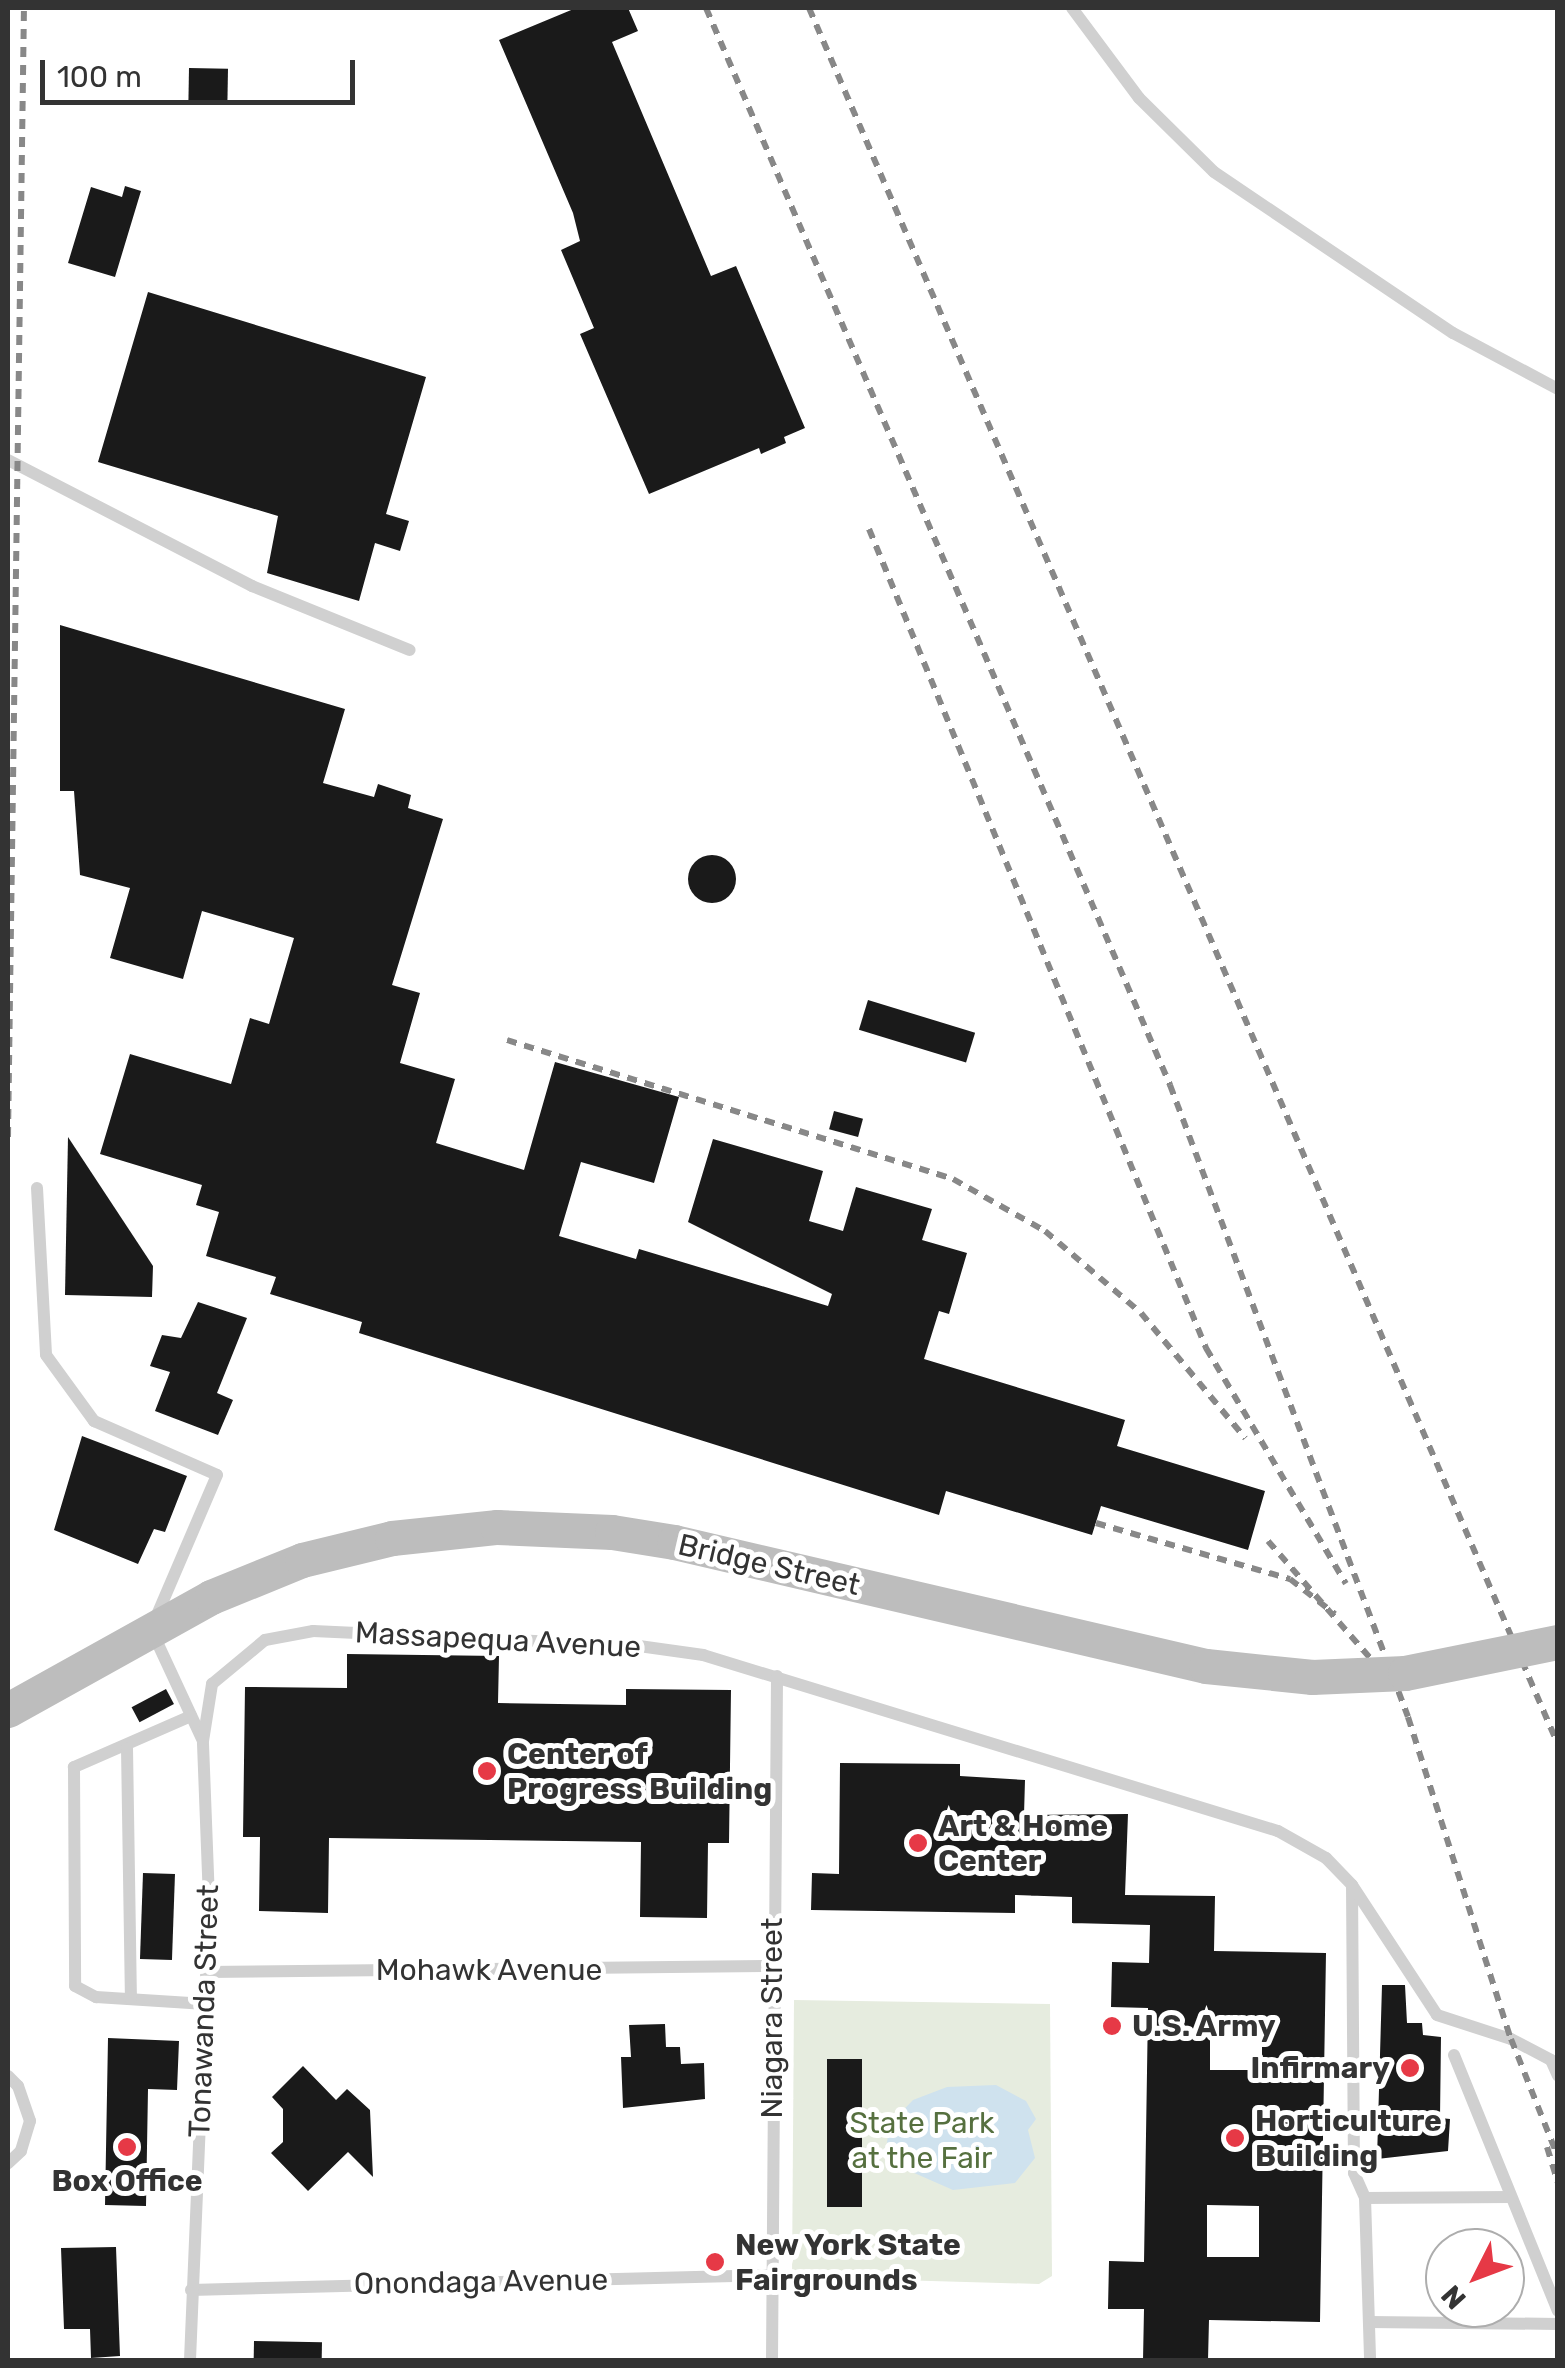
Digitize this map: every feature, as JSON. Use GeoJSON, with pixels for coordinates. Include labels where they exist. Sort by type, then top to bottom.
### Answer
{"type":"FeatureCollection","features":[{"type":"Feature","properties":{"kind":"main road","name":"Bridge Street"},"geometry":{"type":"LineString","coordinates":[[8,1710],[151,1629],[302,1560],[392,1538],[453,1529],[568,1528],[674,1542],[1206,1666],[1312,1677],[1405,1673],[1558,1642]]}},
{"type":"Feature","properties":{"kind":"lane"},"geometry":{"type":"LineString","coordinates":[[1072,8],[1139,98],[1214,172],[1452,334],[1558,389]]}},
{"type":"Feature","properties":{"kind":"lane"},"geometry":{"type":"LineString","coordinates":[[8,460],[93,510],[270,594],[410,650]]}},
{"type":"Feature","properties":{"kind":"lane"},"geometry":{"type":"LineString","coordinates":[[37,1188],[46,1355],[94,1420],[218,1475],[151,1629],[203,1742]]}},
{"type":"Feature","properties":{"kind":"lane","name":"Massapequa Avenue"},"geometry":{"type":"LineString","coordinates":[[226,1667],[264,1640],[313,1631],[639,1646],[777,1676],[1278,1831],[1326,1858],[1352,1884],[1437,2015],[1511,2040],[1551,2060],[1558,2076]]}},
{"type":"Feature","properties":{"kind":"lane","name":"Tonawanda Street"},"geometry":{"type":"LineString","coordinates":[[190,2360],[207,1972],[203,1742],[212,1684],[226,1667]]}},
{"type":"Feature","properties":{"kind":"lane","name":"Niagara Street"},"geometry":{"type":"LineString","coordinates":[[772,2360],[771,1966],[777,1676]]}},
{"type":"Feature","properties":{"kind":"lane"},"geometry":{"type":"LineString","coordinates":[[191,1716],[126,1748],[74,1767],[75,1986],[96,1996],[206,2004]]}},
{"type":"Feature","properties":{"kind":"lane"},"geometry":{"type":"LineString","coordinates":[[126,1748],[131,1999]]}},
{"type":"Feature","properties":{"kind":"lane"},"geometry":{"type":"LineString","coordinates":[[1352,1884],[1354,2173],[1365,2198],[1370,2360]]}},
{"type":"Feature","properties":{"kind":"lane","name":"Mohawk Avenue"},"geometry":{"type":"LineString","coordinates":[[207,1972],[771,1966]]}},
{"type":"Feature","properties":{"kind":"lane"},"geometry":{"type":"LineString","coordinates":[[1454,2055],[1558,2312]]}},
{"type":"Feature","properties":{"kind":"lane"},"geometry":{"type":"LineString","coordinates":[[8,2076],[18,2086],[30,2121],[21,2151],[8,2163]]}},
{"type":"Feature","properties":{"kind":"lane"},"geometry":{"type":"LineString","coordinates":[[1365,2198],[1512,2197]]}},
{"type":"Feature","properties":{"kind":"lane","name":"Onondaga Avenue"},"geometry":{"type":"LineString","coordinates":[[191,2290],[772,2275]]}},
{"type":"Feature","properties":{"kind":"lane"},"geometry":{"type":"LineString","coordinates":[[1369,2322],[1558,2324]]}},
{"type":"Feature","properties":{"kind":"green space","name":"State Park at the Fair"},"geometry":{"type":"Polygon","coordinates":[[[794,2000],[1050,2004],[1052,2276],[1039,2284],[792,2277],[794,2000]]]}},
{"type":"Feature","properties":{"kind":"water"},"geometry":{"type":"Polygon","coordinates":[[[996,2085],[1026,2101],[1036,2119],[1028,2130],[1035,2158],[1015,2183],[953,2190],[912,2172],[895,2157],[887,2142],[890,2124],[913,2100],[947,2087],[996,2085]]]}},
{"type":"Feature","properties":{"kind":"building"},"geometry":{"type":"Polygon","coordinates":[[[576,8],[628,8],[638,31],[612,42],[711,276],[736,266],[805,428],[784,437],[786,443],[761,454],[759,448],[649,494],[580,334],[594,328],[561,250],[580,241],[573,213],[499,40],[576,8]]]}},
{"type":"Feature","properties":{"kind":"building"},"geometry":{"type":"Polygon","coordinates":[[[189,68],[228,69],[227,103],[188,102],[189,68]]]}},
{"type":"Feature","properties":{"kind":"building"},"geometry":{"type":"Polygon","coordinates":[[[125,186],[141,191],[115,277],[68,263],[91,187],[122,197],[125,186]]]}},
{"type":"Feature","properties":{"kind":"building"},"geometry":{"type":"Polygon","coordinates":[[[148,292],[426,377],[386,514],[409,521],[400,551],[375,543],[359,601],[267,573],[278,516],[98,462],[148,292]]]}},
{"type":"Feature","properties":{"kind":"building"},"geometry":{"type":"Polygon","coordinates":[[[60,625],[345,709],[323,783],[374,797],[378,784],[411,795],[408,808],[443,819],[392,985],[420,993],[400,1063],[455,1079],[436,1143],[524,1170],[555,1062],[679,1097],[654,1183],[581,1162],[559,1236],[636,1259],[639,1249],[828,1306],[832,1294],[688,1222],[713,1139],[823,1171],[809,1221],[843,1231],[856,1187],[932,1209],[922,1240],[967,1253],[949,1314],[939,1311],[924,1359],[1125,1420],[1117,1446],[1265,1491],[1248,1550],[1101,1506],[1092,1535],[946,1491],[939,1515],[359,1333],[362,1322],[270,1294],[276,1277],[206,1256],[219,1212],[196,1205],[202,1185],[100,1154],[130,1054],[231,1084],[250,1018],[269,1024],[294,938],[202,911],[183,979],[110,958],[130,888],[80,875],[74,791],[60,791],[60,625]]]}},
{"type":"Feature","properties":{"kind":"building"},"geometry":{"type":"Polygon","coordinates":[[[712,855],[729,862],[736,879],[729,896],[712,903],[695,896],[688,879],[695,862],[712,855]]]}},
{"type":"Feature","properties":{"kind":"building"},"geometry":{"type":"Polygon","coordinates":[[[868,1000],[975,1033],[966,1062],[859,1030],[868,1000]]]}},
{"type":"Feature","properties":{"kind":"building"},"geometry":{"type":"Polygon","coordinates":[[[834,1111],[863,1119],[858,1137],[829,1129],[834,1111]]]}},
{"type":"Feature","properties":{"kind":"building"},"geometry":{"type":"Polygon","coordinates":[[[68,1137],[153,1266],[152,1297],[65,1295],[68,1137]]]}},
{"type":"Feature","properties":{"kind":"building"},"geometry":{"type":"Polygon","coordinates":[[[198,1302],[247,1318],[217,1393],[233,1400],[218,1435],[155,1411],[170,1372],[150,1366],[162,1335],[181,1338],[198,1302]]]}},
{"type":"Feature","properties":{"kind":"building"},"geometry":{"type":"Polygon","coordinates":[[[82,1436],[187,1476],[165,1532],[154,1529],[138,1564],[54,1530],[82,1436]]]}},
{"type":"Feature","properties":{"kind":"building","name":"Center of Progress Building"},"geometry":{"type":"Polygon","coordinates":[[[347,1654],[499,1656],[498,1703],[626,1705],[626,1689],[731,1690],[729,1843],[708,1843],[707,1918],[640,1917],[641,1842],[329,1838],[328,1913],[259,1911],[260,1837],[243,1837],[245,1687],[347,1688],[347,1654]]]}},
{"type":"Feature","properties":{"kind":"building"},"geometry":{"type":"Polygon","coordinates":[[[166,1689],[174,1704],[140,1722],[132,1707],[166,1689]]]}},
{"type":"Feature","properties":{"kind":"building","name":"Horticulture Building"},"geometry":{"type":"Polygon","coordinates":[[[840,1763],[960,1764],[960,1776],[1025,1780],[1024,1815],[1128,1814],[1125,1895],[1215,1896],[1214,1951],[1326,1953],[1320,2322],[1209,2320],[1208,2360],[1143,2360],[1144,2309],[1108,2309],[1109,2261],[1144,2262],[1148,2008],[1111,2007],[1112,1962],[1149,1963],[1150,1925],[1072,1923],[1072,1897],[1015,1895],[1015,1913],[811,1910],[812,1873],[839,1874],[840,1763]],[[1210,2017],[1210,2070],[1262,2070],[1262,2018],[1210,2017]],[[1207,2205],[1207,2257],[1259,2257],[1259,2206],[1207,2205]]]}},
{"type":"Feature","properties":{"kind":"building"},"geometry":{"type":"Polygon","coordinates":[[[143,1873],[175,1874],[172,1960],[140,1959],[143,1873]]]}},
{"type":"Feature","properties":{"kind":"building","name":"Infirmary"},"geometry":{"type":"Polygon","coordinates":[[[1382,1985],[1405,1985],[1407,2023],[1422,2023],[1423,2035],[1441,2037],[1440,2118],[1450,2119],[1448,2151],[1377,2159],[1382,1985]]]}},
{"type":"Feature","properties":{"kind":"building"},"geometry":{"type":"Polygon","coordinates":[[[665,2024],[666,2047],[680,2047],[681,2064],[704,2063],[705,2099],[623,2108],[621,2057],[631,2057],[629,2025],[665,2024]]]}},
{"type":"Feature","properties":{"kind":"building"},"geometry":{"type":"Polygon","coordinates":[[[108,2038],[179,2041],[177,2090],[148,2089],[146,2206],[105,2205],[108,2038]]]}},
{"type":"Feature","properties":{"kind":"building"},"geometry":{"type":"Polygon","coordinates":[[[827,2059],[862,2059],[862,2207],[827,2207],[827,2059]]]}},
{"type":"Feature","properties":{"kind":"building"},"geometry":{"type":"Polygon","coordinates":[[[303,2066],[336,2100],[347,2089],[370,2110],[373,2177],[348,2152],[308,2191],[271,2153],[283,2142],[283,2109],[272,2097],[303,2066]]]}},
{"type":"Feature","properties":{"kind":"building"},"geometry":{"type":"Polygon","coordinates":[[[116,2247],[120,2356],[91,2358],[90,2329],[64,2329],[61,2248],[116,2247]]]}},
{"type":"Feature","properties":{"kind":"building"},"geometry":{"type":"Polygon","coordinates":[[[254,2341],[322,2342],[322,2360],[254,2360],[254,2341]]]}},
{"type":"Feature","properties":{"kind":"railway"},"geometry":{"type":"LineString","coordinates":[[8,1137],[24,8]]}},
{"type":"Feature","properties":{"kind":"railway"},"geometry":{"type":"LineString","coordinates":[[706,8],[1170,1085],[1408,1717],[1511,2039],[1558,2157]]}},
{"type":"Feature","properties":{"kind":"railway"},"geometry":{"type":"LineString","coordinates":[[809,8],[1558,1745]]}},
{"type":"Feature","properties":{"kind":"railway"},"geometry":{"type":"LineString","coordinates":[[869,529],[1206,1348],[1346,1584]]}},
{"type":"Feature","properties":{"kind":"railway"},"geometry":{"type":"LineString","coordinates":[[507,1040],[953,1179],[1045,1231],[1141,1313],[1245,1438]]}},
{"type":"Feature","properties":{"kind":"railway"},"geometry":{"type":"LineString","coordinates":[[1096,1523],[1290,1579],[1335,1614]]}},
{"type":"Feature","properties":{"kind":"railway"},"geometry":{"type":"LineString","coordinates":[[1268,1541],[1377,1666]]}},
{"type":"Feature","properties":{"kind":"railway"},"geometry":{"type":"LineString","coordinates":[[1547,2147],[1558,2183]]}},
{"type":"Feature","properties":{"kind":"place","name":"Center of Progress Building"},"geometry":{"type":"Point","coordinates":[487,1771]}},
{"type":"Feature","properties":{"kind":"place","name":"Art & Home Center"},"geometry":{"type":"Point","coordinates":[918,1843]}},
{"type":"Feature","properties":{"kind":"place","name":"U.S. Army"},"geometry":{"type":"Point","coordinates":[1112,2026]}},
{"type":"Feature","properties":{"kind":"place","name":"Infirmary"},"geometry":{"type":"Point","coordinates":[1410,2068]}},
{"type":"Feature","properties":{"kind":"place","name":"Horticulture Building"},"geometry":{"type":"Point","coordinates":[1235,2138]}},
{"type":"Feature","properties":{"kind":"place","name":"Box Office"},"geometry":{"type":"Point","coordinates":[127,2147]}},
{"type":"Feature","properties":{"kind":"place","name":"New York State Fairgrounds"},"geometry":{"type":"Point","coordinates":[715,2262]}}]}
